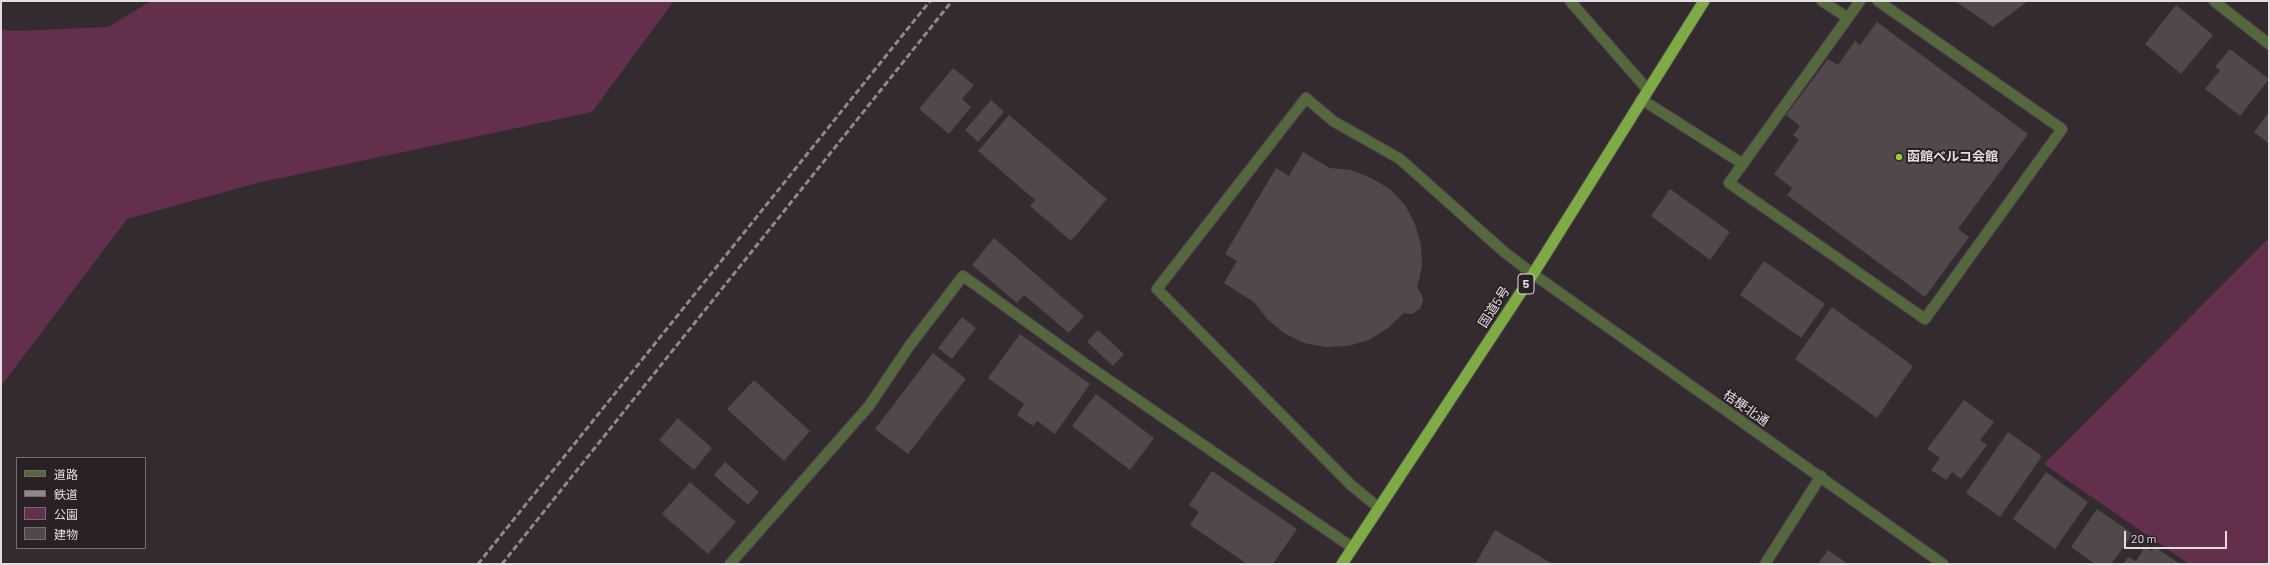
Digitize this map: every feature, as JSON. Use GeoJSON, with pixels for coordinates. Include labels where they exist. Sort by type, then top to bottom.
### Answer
{"type":"FeatureCollection","features":[{"type":"Feature","properties":{"kind":"highway","name":"国道5号"},"geometry":{"type":"LineString","coordinates":[[1342,564],[1533,274],[1644,94],[1704,1]]}},
{"type":"Feature","properties":{"kind":"street"},"geometry":{"type":"LineString","coordinates":[[1570,1],[1644,94],[1743,164]]}},
{"type":"Feature","properties":{"kind":"street"},"geometry":{"type":"LineString","coordinates":[[1822,1],[1848,18]]}},
{"type":"Feature","properties":{"kind":"street"},"geometry":{"type":"LineString","coordinates":[[1860,1],[1729,183],[1925,319],[2062,129],[1878,1]]}},
{"type":"Feature","properties":{"kind":"street"},"geometry":{"type":"LineString","coordinates":[[2214,1],[2269,44]]}},
{"type":"Feature","properties":{"kind":"street","name":"桔梗北通"},"geometry":{"type":"LineString","coordinates":[[1379,508],[1351,485],[1157,289],[1306,98],[1333,121],[1400,159],[1503,251],[1533,274],[1821,476],[1943,564]]}},
{"type":"Feature","properties":{"kind":"street"},"geometry":{"type":"LineString","coordinates":[[730,564],[869,406],[910,345],[963,276],[1084,363],[1353,548]]}},
{"type":"Feature","properties":{"kind":"street"},"geometry":{"type":"LineString","coordinates":[[1764,564],[1821,476]]}},
{"type":"Feature","properties":{"kind":"green space"},"geometry":{"type":"Polygon","coordinates":[[[151,1],[674,1],[592,112],[257,183],[127,219],[1,386],[1,29],[13,31],[108,27],[151,1]]]}},
{"type":"Feature","properties":{"kind":"green space"},"geometry":{"type":"Polygon","coordinates":[[[2269,238],[2269,564],[2189,564],[2044,464],[2269,238]]]}},
{"type":"Feature","properties":{"kind":"building"},"geometry":{"type":"Polygon","coordinates":[[[1955,1],[2028,1],[1993,27],[1955,1]]]}},
{"type":"Feature","properties":{"kind":"building"},"geometry":{"type":"Polygon","coordinates":[[[2176,5],[2213,35],[2181,74],[2145,44],[2176,5]]]}},
{"type":"Feature","properties":{"kind":"building","name":"函館ベルコ会館"},"geometry":{"type":"Polygon","coordinates":[[[1877,22],[2028,134],[1958,229],[1969,237],[1925,297],[1787,195],[1792,188],[1774,174],[1799,140],[1793,135],[1800,126],[1786,115],[1828,59],[1838,65],[1855,41],[1860,45],[1877,22]]]}},
{"type":"Feature","properties":{"kind":"building"},"geometry":{"type":"Polygon","coordinates":[[[2230,49],[2269,79],[2240,116],[2205,89],[2220,70],[2215,67],[2230,49]]]}},
{"type":"Feature","properties":{"kind":"building"},"geometry":{"type":"Polygon","coordinates":[[[953,68],[974,85],[962,99],[971,107],[949,134],[919,109],[953,68]]]}},
{"type":"Feature","properties":{"kind":"building"},"geometry":{"type":"Polygon","coordinates":[[[991,100],[1004,112],[978,142],[965,130],[991,100]]]}},
{"type":"Feature","properties":{"kind":"building"},"geometry":{"type":"Polygon","coordinates":[[[2269,112],[2269,144],[2254,132],[2269,112]]]}},
{"type":"Feature","properties":{"kind":"building"},"geometry":{"type":"Polygon","coordinates":[[[1009,115],[1107,199],[1071,241],[1030,206],[1035,200],[978,151],[1009,115]]]}},
{"type":"Feature","properties":{"kind":"building"},"geometry":{"type":"Polygon","coordinates":[[[1303,152],[1330,168],[1351,170],[1371,178],[1390,189],[1405,205],[1415,224],[1421,245],[1422,267],[1417,288],[1421,293],[1423,301],[1420,309],[1412,314],[1404,313],[1388,328],[1369,340],[1348,346],[1326,347],[1304,343],[1284,333],[1267,319],[1254,302],[1224,283],[1237,261],[1225,254],[1276,168],[1289,176],[1303,152]]]}},
{"type":"Feature","properties":{"kind":"building"},"geometry":{"type":"Polygon","coordinates":[[[1670,189],[1730,232],[1710,260],[1651,216],[1670,189]]]}},
{"type":"Feature","properties":{"kind":"building"},"geometry":{"type":"Polygon","coordinates":[[[994,238],[1084,316],[1069,333],[1024,295],[1017,303],[972,265],[994,238]]]}},
{"type":"Feature","properties":{"kind":"building"},"geometry":{"type":"Polygon","coordinates":[[[1764,261],[1825,304],[1801,338],[1740,295],[1764,261]]]}},
{"type":"Feature","properties":{"kind":"building"},"geometry":{"type":"Polygon","coordinates":[[[1832,307],[1913,366],[1877,418],[1795,359],[1832,307]]]}},
{"type":"Feature","properties":{"kind":"building"},"geometry":{"type":"Polygon","coordinates":[[[962,317],[976,328],[952,359],[938,348],[962,317]]]}},
{"type":"Feature","properties":{"kind":"building"},"geometry":{"type":"Polygon","coordinates":[[[1098,330],[1124,354],[1113,366],[1087,342],[1098,330]]]}},
{"type":"Feature","properties":{"kind":"building"},"geometry":{"type":"Polygon","coordinates":[[[1020,334],[1090,384],[1055,434],[1037,421],[1033,426],[1017,415],[1024,404],[988,378],[1020,334]]]}},
{"type":"Feature","properties":{"kind":"building"},"geometry":{"type":"Polygon","coordinates":[[[933,353],[966,379],[908,454],[875,429],[933,353]]]}},
{"type":"Feature","properties":{"kind":"building"},"geometry":{"type":"Polygon","coordinates":[[[754,380],[810,431],[784,461],[727,409],[754,380]]]}},
{"type":"Feature","properties":{"kind":"building"},"geometry":{"type":"Polygon","coordinates":[[[1096,394],[1154,438],[1130,470],[1072,426],[1096,394]]]}},
{"type":"Feature","properties":{"kind":"building"},"geometry":{"type":"Polygon","coordinates":[[[1964,400],[1994,422],[1980,440],[1987,445],[1961,479],[1952,472],[1946,480],[1931,470],[1940,458],[1927,449],[1964,400]]]}},
{"type":"Feature","properties":{"kind":"building"},"geometry":{"type":"Polygon","coordinates":[[[678,418],[712,448],[694,470],[659,440],[678,418]]]}},
{"type":"Feature","properties":{"kind":"building"},"geometry":{"type":"Polygon","coordinates":[[[2008,432],[2042,456],[2000,517],[1966,493],[2008,432]]]}},
{"type":"Feature","properties":{"kind":"building"},"geometry":{"type":"Polygon","coordinates":[[[725,462],[759,492],[748,505],[714,475],[725,462]]]}},
{"type":"Feature","properties":{"kind":"building"},"geometry":{"type":"Polygon","coordinates":[[[1212,471],[1297,529],[1273,564],[1247,564],[1190,525],[1199,512],[1189,505],[1212,471]]]}},
{"type":"Feature","properties":{"kind":"building"},"geometry":{"type":"Polygon","coordinates":[[[2046,472],[2088,502],[2055,549],[2013,519],[2046,472]]]}},
{"type":"Feature","properties":{"kind":"building"},"geometry":{"type":"Polygon","coordinates":[[[690,482],[736,522],[708,554],[662,514],[690,482]]]}},
{"type":"Feature","properties":{"kind":"building"},"geometry":{"type":"Polygon","coordinates":[[[2097,509],[2133,534],[2111,564],[2095,564],[2071,547],[2097,509]]]}},
{"type":"Feature","properties":{"kind":"building"},"geometry":{"type":"Polygon","coordinates":[[[1495,530],[1553,564],[1475,564],[1495,530]]]}},
{"type":"Feature","properties":{"kind":"building"},"geometry":{"type":"Polygon","coordinates":[[[2145,547],[2151,551],[2155,547],[2180,564],[2123,564],[2128,557],[2136,561],[2145,547]]]}},
{"type":"Feature","properties":{"kind":"building"},"geometry":{"type":"Polygon","coordinates":[[[1828,550],[1848,564],[1818,564],[1828,550]]]}},
{"type":"Feature","properties":{"kind":"railway"},"geometry":{"type":"LineString","coordinates":[[478,564],[930,1]]}},
{"type":"Feature","properties":{"kind":"railway"},"geometry":{"type":"LineString","coordinates":[[502,564],[952,1]]}},
{"type":"Feature","properties":{"kind":"place","name":"函館ベルコ会館"},"geometry":{"type":"Point","coordinates":[1899,157]}}]}
